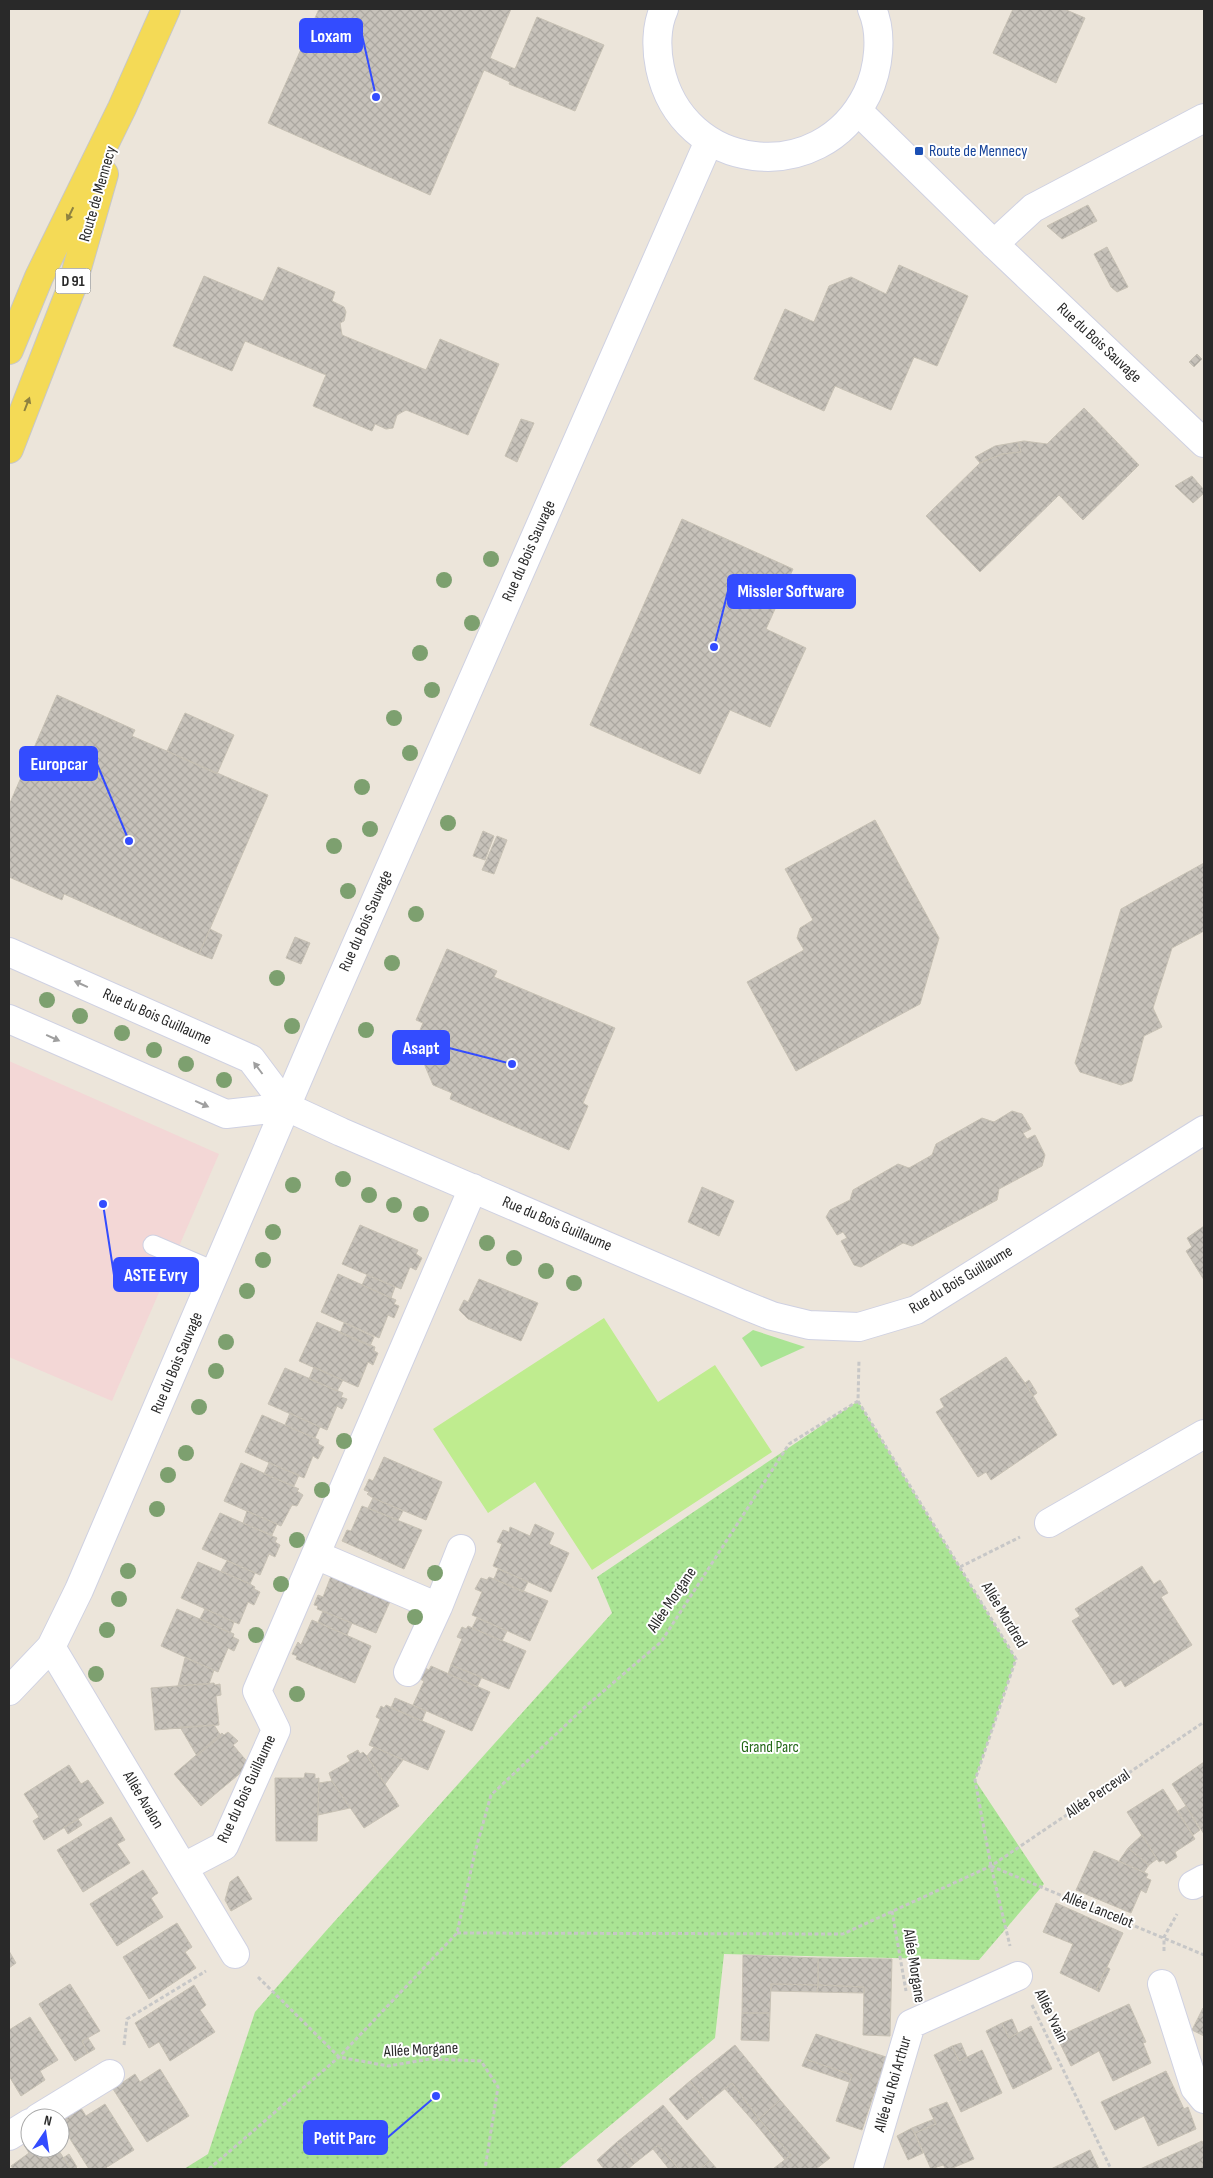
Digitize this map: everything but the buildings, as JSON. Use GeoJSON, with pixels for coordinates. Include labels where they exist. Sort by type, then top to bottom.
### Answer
{"type":"FeatureCollection","features":[{"type":"Feature","properties":{"kind":"main road","name":"Route de Mennecy"},"geometry":{"type":"LineString","coordinates":[[9,350],[39,277],[122,108],[166,9]]}},
{"type":"Feature","properties":{"kind":"main road","name":"Route de Mennecy"},"geometry":{"type":"LineString","coordinates":[[9,449],[71,290],[122,108]]}},
{"type":"Feature","properties":{"kind":"street"},"geometry":{"type":"LineString","coordinates":[[664,9],[660,16],[656,52],[664,87],[682,118],[709,141],[734,153],[761,158],[789,156],[816,147],[839,132],[858,112],[874,80],[879,46],[872,9]]}},
{"type":"Feature","properties":{"kind":"street","name":"Rue du Bois Sauvage"},"geometry":{"type":"LineString","coordinates":[[858,112],[1204,443]]}},
{"type":"Feature","properties":{"kind":"street"},"geometry":{"type":"LineString","coordinates":[[994,244],[1033,208],[1204,118]]}},
{"type":"Feature","properties":{"kind":"street","name":"Rue du Bois Sauvage"},"geometry":{"type":"LineString","coordinates":[[9,1691],[51,1647],[79,1590],[325,1015],[709,141]]}},
{"type":"Feature","properties":{"kind":"street","name":"Rue du Bois Guillaume"},"geometry":{"type":"LineString","coordinates":[[9,952],[251,1059],[287,1107],[772,1316],[809,1324],[859,1327],[916,1310],[1204,1130]]}},
{"type":"Feature","properties":{"kind":"street"},"geometry":{"type":"LineString","coordinates":[[9,1019],[226,1114],[287,1107]]}},
{"type":"Feature","properties":{"kind":"street","name":"Rue du Bois Guillaume"},"geometry":{"type":"LineString","coordinates":[[184,1867],[224,1846],[276,1730],[258,1691],[473,1188]]}},
{"type":"Feature","properties":{"kind":"street"},"geometry":{"type":"LineString","coordinates":[[1049,1522],[1204,1434]]}},
{"type":"Feature","properties":{"kind":"street"},"geometry":{"type":"LineString","coordinates":[[408,1672],[438,1607],[461,1549]]}},
{"type":"Feature","properties":{"kind":"street"},"geometry":{"type":"LineString","coordinates":[[316,1555],[438,1607]]}},
{"type":"Feature","properties":{"kind":"street","name":"Allée Avalon"},"geometry":{"type":"LineString","coordinates":[[51,1647],[235,1954]]}},
{"type":"Feature","properties":{"kind":"street","name":"Allée du Roi Arthur"},"geometry":{"type":"LineString","coordinates":[[868,2169],[911,2024],[1018,1976]]}},
{"type":"Feature","properties":{"kind":"street"},"geometry":{"type":"LineString","coordinates":[[1162,1984],[1195,2088],[1204,2099]]}},
{"type":"Feature","properties":{"kind":"street"},"geometry":{"type":"LineString","coordinates":[[49,2108],[110,2074]]}},
{"type":"Feature","properties":{"kind":"lane"},"geometry":{"type":"LineString","coordinates":[[153,1245],[216,1272]]}},
{"type":"Feature","properties":{"kind":"path"},"geometry":{"type":"LineString","coordinates":[[858,1401],[859,1327]]}},
{"type":"Feature","properties":{"kind":"path","name":"Allée Mordred"},"geometry":{"type":"LineString","coordinates":[[858,1401],[1016,1659],[975,1780],[991,1866]]}},
{"type":"Feature","properties":{"kind":"path","name":"Allée Morgane"},"geometry":{"type":"LineString","coordinates":[[209,2169],[339,2057],[457,1933],[475,1852],[491,1795],[586,1706],[661,1642],[788,1444],[858,1401]]}},
{"type":"Feature","properties":{"kind":"path"},"geometry":{"type":"LineString","coordinates":[[960,1566],[1049,1522]]}},
{"type":"Feature","properties":{"kind":"path","name":"Allée Perceval"},"geometry":{"type":"LineString","coordinates":[[991,1866],[1204,1722]]}},
{"type":"Feature","properties":{"kind":"path","name":"Allée Morgane"},"geometry":{"type":"LineString","coordinates":[[457,1933],[843,1934],[991,1866]]}},
{"type":"Feature","properties":{"kind":"path","name":"Allée Lancelot"},"geometry":{"type":"LineString","coordinates":[[991,1866],[1204,1955]]}},
{"type":"Feature","properties":{"kind":"path","name":"Allée Yvain"},"geometry":{"type":"LineString","coordinates":[[991,1866],[1018,1976],[1111,2169]]}},
{"type":"Feature","properties":{"kind":"path"},"geometry":{"type":"LineString","coordinates":[[1162,1984],[1164,1937],[1199,1882]]}},
{"type":"Feature","properties":{"kind":"path","name":"Allée Morgane"},"geometry":{"type":"LineString","coordinates":[[892,1911],[911,2024]]}},
{"type":"Feature","properties":{"kind":"path"},"geometry":{"type":"LineString","coordinates":[[110,2074],[123,2050],[127,2019],[235,1954],[339,2057]]}},
{"type":"Feature","properties":{"kind":"path","name":"Allée Morgane"},"geometry":{"type":"LineString","coordinates":[[339,2057],[388,2066],[430,2059],[481,2061],[498,2087],[485,2169]]}},
{"type":"Feature","properties":{"kind":"shaded area"},"geometry":{"type":"Polygon","coordinates":[[[9,1061],[219,1154],[112,1401],[9,1357],[9,1061]]]}},
{"type":"Feature","properties":{"kind":"green space"},"geometry":{"type":"Polygon","coordinates":[[[604,1318],[658,1402],[715,1365],[772,1452],[592,1570],[535,1482],[488,1513],[433,1429],[604,1318]]]}},
{"type":"Feature","properties":{"kind":"green space"},"geometry":{"type":"Polygon","coordinates":[[[753,1330],[805,1347],[761,1367],[742,1338],[753,1330]]]}},
{"type":"Feature","properties":{"kind":"green space","name":"Grand Parc"},"geometry":{"type":"Polygon","coordinates":[[[858,1401],[1016,1659],[975,1780],[1044,1884],[979,1960],[724,1954],[715,2038],[558,2169],[184,2169],[208,2154],[255,2012],[612,1613],[597,1577],[858,1401]]]}},
{"type":"Feature","properties":{"kind":"place","name":"Loxam"},"geometry":{"type":"Point","coordinates":[376,97]}},
{"type":"Feature","properties":{"kind":"place","name":"Route de Mennecy"},"geometry":{"type":"Point","coordinates":[919,151]}},
{"type":"Feature","properties":{"kind":"place","name":"Missler Software"},"geometry":{"type":"Point","coordinates":[714,647]}},
{"type":"Feature","properties":{"kind":"place","name":"Europcar"},"geometry":{"type":"Point","coordinates":[129,841]}},
{"type":"Feature","properties":{"kind":"place","name":"Asapt"},"geometry":{"type":"Point","coordinates":[512,1064]}},
{"type":"Feature","properties":{"kind":"place","name":"ASTE Evry"},"geometry":{"type":"Point","coordinates":[103,1204]}},
{"type":"Feature","properties":{"kind":"place","name":"Petit Parc"},"geometry":{"type":"Point","coordinates":[436,2096]}}]}
